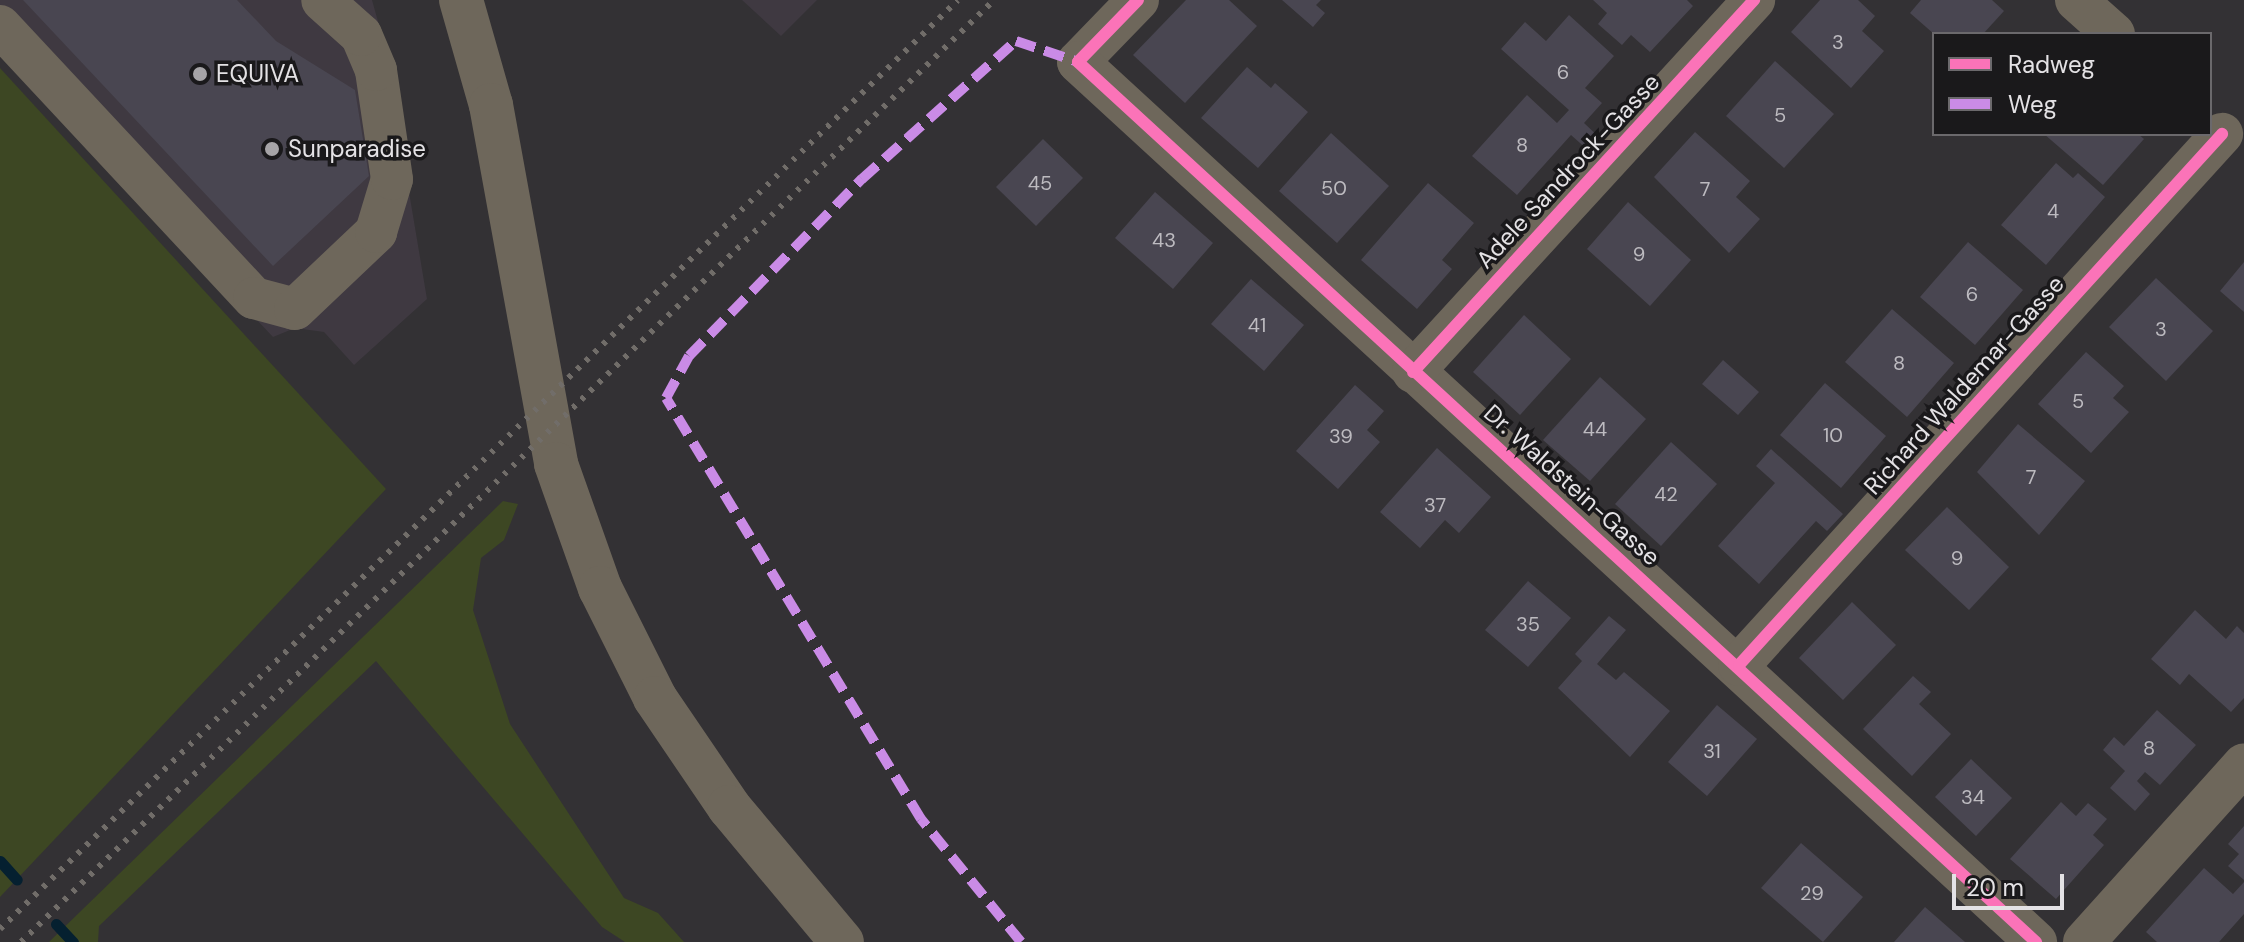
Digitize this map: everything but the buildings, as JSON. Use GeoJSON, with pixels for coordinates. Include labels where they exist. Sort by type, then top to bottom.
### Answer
{"type":"FeatureCollection","features":[{"type":"Feature","properties":{"kind":"main road"},"geometry":{"type":"LineString","coordinates":[[461,0],[491,105],[556,464],[600,588],[655,698],[729,807],[842,942]]}},
{"type":"Feature","properties":{"kind":"street"},"geometry":{"type":"LineString","coordinates":[[0,26],[254,298],[295,309],[376,232],[392,179],[376,70],[361,35],[322,0]]}},
{"type":"Feature","properties":{"kind":"street","name":"Dr. Waldstein-Gasse"},"geometry":{"type":"LineString","coordinates":[[1138,0],[1078,62],[1413,372],[1739,665],[2036,942]]}},
{"type":"Feature","properties":{"kind":"street","name":"Adele Sandrock-Gasse"},"geometry":{"type":"LineString","coordinates":[[1413,372],[1754,0]]}},
{"type":"Feature","properties":{"kind":"street"},"geometry":{"type":"LineString","coordinates":[[2076,0],[2112,32]]}},
{"type":"Feature","properties":{"kind":"street","name":"Richard Waldemar-Gasse"},"geometry":{"type":"LineString","coordinates":[[1739,665],[2225,136]]}},
{"type":"Feature","properties":{"kind":"street"},"geometry":{"type":"LineString","coordinates":[[2084,942],[2244,764]]}},
{"type":"Feature","properties":{"kind":"shaded area"},"geometry":{"type":"Polygon","coordinates":[[[0,0],[372,0],[384,43],[427,299],[354,365],[324,332],[295,328],[273,337],[0,50],[0,0]]]}},
{"type":"Feature","properties":{"kind":"shaded area"},"geometry":{"type":"Polygon","coordinates":[[[742,0],[817,0],[781,36],[742,0]]]}},
{"type":"Feature","properties":{"kind":"green space"},"geometry":{"type":"Polygon","coordinates":[[[0,68],[386,489],[0,897],[0,68]]]}},
{"type":"Feature","properties":{"kind":"green space"},"geometry":{"type":"Polygon","coordinates":[[[503,501],[518,504],[504,540],[481,558],[473,610],[510,724],[624,898],[658,913],[684,942],[625,942],[602,927],[376,661],[99,926],[98,942],[49,942],[503,501]]]}},
{"type":"Feature","properties":{"kind":"waterway"},"geometry":{"type":"LineString","coordinates":[[0,861],[17,880]]}},
{"type":"Feature","properties":{"kind":"waterway"},"geometry":{"type":"LineString","coordinates":[[56,924],[73,942]]}},
{"type":"Feature","properties":{"kind":"railway"},"geometry":{"type":"LineString","coordinates":[[0,929],[958,0]]}},
{"type":"Feature","properties":{"kind":"railway"},"geometry":{"type":"LineString","coordinates":[[21,942],[994,0]]}},
{"type":"Feature","properties":{"kind":"marked path"},"geometry":{"type":"LineString","coordinates":[[1021,942],[921,819],[666,398],[689,356],[862,179],[1016,41],[1078,62]]}},
{"type":"Feature","properties":{"kind":"cycle path"},"geometry":{"type":"LineString","coordinates":[[1138,0],[1078,62],[2036,942]]}},
{"type":"Feature","properties":{"kind":"cycle path"},"geometry":{"type":"LineString","coordinates":[[1413,372],[1754,0]]}},
{"type":"Feature","properties":{"kind":"cycle path"},"geometry":{"type":"LineString","coordinates":[[1739,665],[2222,134]]}},
{"type":"Feature","properties":{"kind":"place","name":"EQUIVA"},"geometry":{"type":"Point","coordinates":[200,74]}},
{"type":"Feature","properties":{"kind":"place","name":"Sunparadise"},"geometry":{"type":"Point","coordinates":[272,149]}}]}
